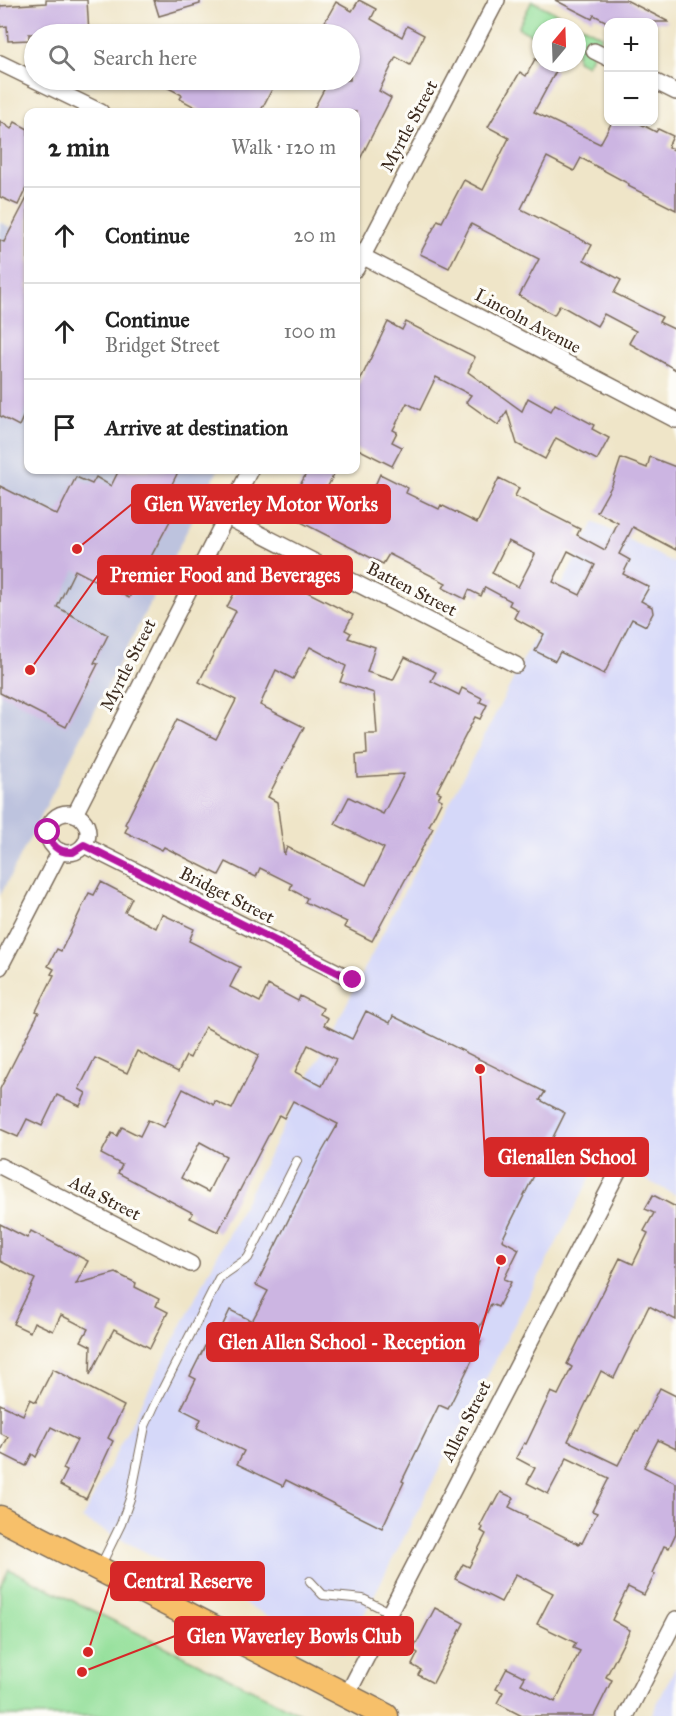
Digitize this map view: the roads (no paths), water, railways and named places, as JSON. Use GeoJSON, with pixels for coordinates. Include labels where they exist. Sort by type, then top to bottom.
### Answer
{"type":"FeatureCollection","features":[{"type":"Feature","properties":{"kind":"main road"},"geometry":{"type":"LineString","coordinates":[[0,1518],[386,1716]]}},
{"type":"Feature","properties":{"kind":"street","name":"Myrtle Street"},"geometry":{"type":"LineString","coordinates":[[360,252],[497,0]]}},
{"type":"Feature","properties":{"kind":"street"},"geometry":{"type":"LineString","coordinates":[[594,51],[604,56]]}},
{"type":"Feature","properties":{"kind":"street"},"geometry":{"type":"LineString","coordinates":[[0,63],[24,75]]}},
{"type":"Feature","properties":{"kind":"street"},"geometry":{"type":"LineString","coordinates":[[658,83],[676,92]]}},
{"type":"Feature","properties":{"kind":"street"},"geometry":{"type":"LineString","coordinates":[[56,90],[93,108]]}},
{"type":"Feature","properties":{"kind":"street","name":"Lincoln Avenue"},"geometry":{"type":"LineString","coordinates":[[360,252],[676,420]]}},
{"type":"Feature","properties":{"kind":"street","name":"Myrtle Street"},"geometry":{"type":"LineString","coordinates":[[75,814],[248,474]]}},
{"type":"Feature","properties":{"kind":"street","name":"Batten Street"},"geometry":{"type":"LineString","coordinates":[[225,516],[516,665]]}},
{"type":"Feature","properties":{"kind":"street"},"geometry":{"type":"LineString","coordinates":[[75,814],[85,822],[88,829],[87,838],[84,845],[73,852],[60,851],[50,841],[48,832],[50,825],[59,815],[75,814]]}},
{"type":"Feature","properties":{"kind":"street","name":"Bridget Street"},"geometry":{"type":"LineString","coordinates":[[84,845],[353,980]]}},
{"type":"Feature","properties":{"kind":"street"},"geometry":{"type":"LineString","coordinates":[[0,967],[60,851]]}},
{"type":"Feature","properties":{"kind":"street","name":"Ada Street"},"geometry":{"type":"LineString","coordinates":[[0,1166],[191,1264]]}},
{"type":"Feature","properties":{"kind":"street","name":"Allen Street"},"geometry":{"type":"LineString","coordinates":[[347,1695],[621,1166]]}},
{"type":"Feature","properties":{"kind":"street"},"geometry":{"type":"LineString","coordinates":[[626,1716],[676,1619]]}},
{"type":"Feature","properties":{"kind":"lane"},"geometry":{"type":"LineString","coordinates":[[99,1569],[121,1524],[131,1497],[145,1426],[155,1404],[219,1278],[248,1258],[297,1161]]}},
{"type":"Feature","properties":{"kind":"lane"},"geometry":{"type":"LineString","coordinates":[[310,1581],[323,1595],[363,1599],[389,1612]]}},
{"type":"Feature","properties":{"kind":"place","name":"Glen Waverley Motor Works"},"geometry":{"type":"Point","coordinates":[77,549]}},
{"type":"Feature","properties":{"kind":"place","name":"Premier Food and Beverages"},"geometry":{"type":"Point","coordinates":[30,670]}},
{"type":"Feature","properties":{"kind":"place","name":"Glenallen School"},"geometry":{"type":"Point","coordinates":[480,1069]}},
{"type":"Feature","properties":{"kind":"place","name":"Glen Allen School - Reception"},"geometry":{"type":"Point","coordinates":[501,1260]}},
{"type":"Feature","properties":{"kind":"place","name":"Central Reserve"},"geometry":{"type":"Point","coordinates":[88,1652]}},
{"type":"Feature","properties":{"kind":"place","name":"Glen Waverley Bowls Club"},"geometry":{"type":"Point","coordinates":[82,1672]}}]}
